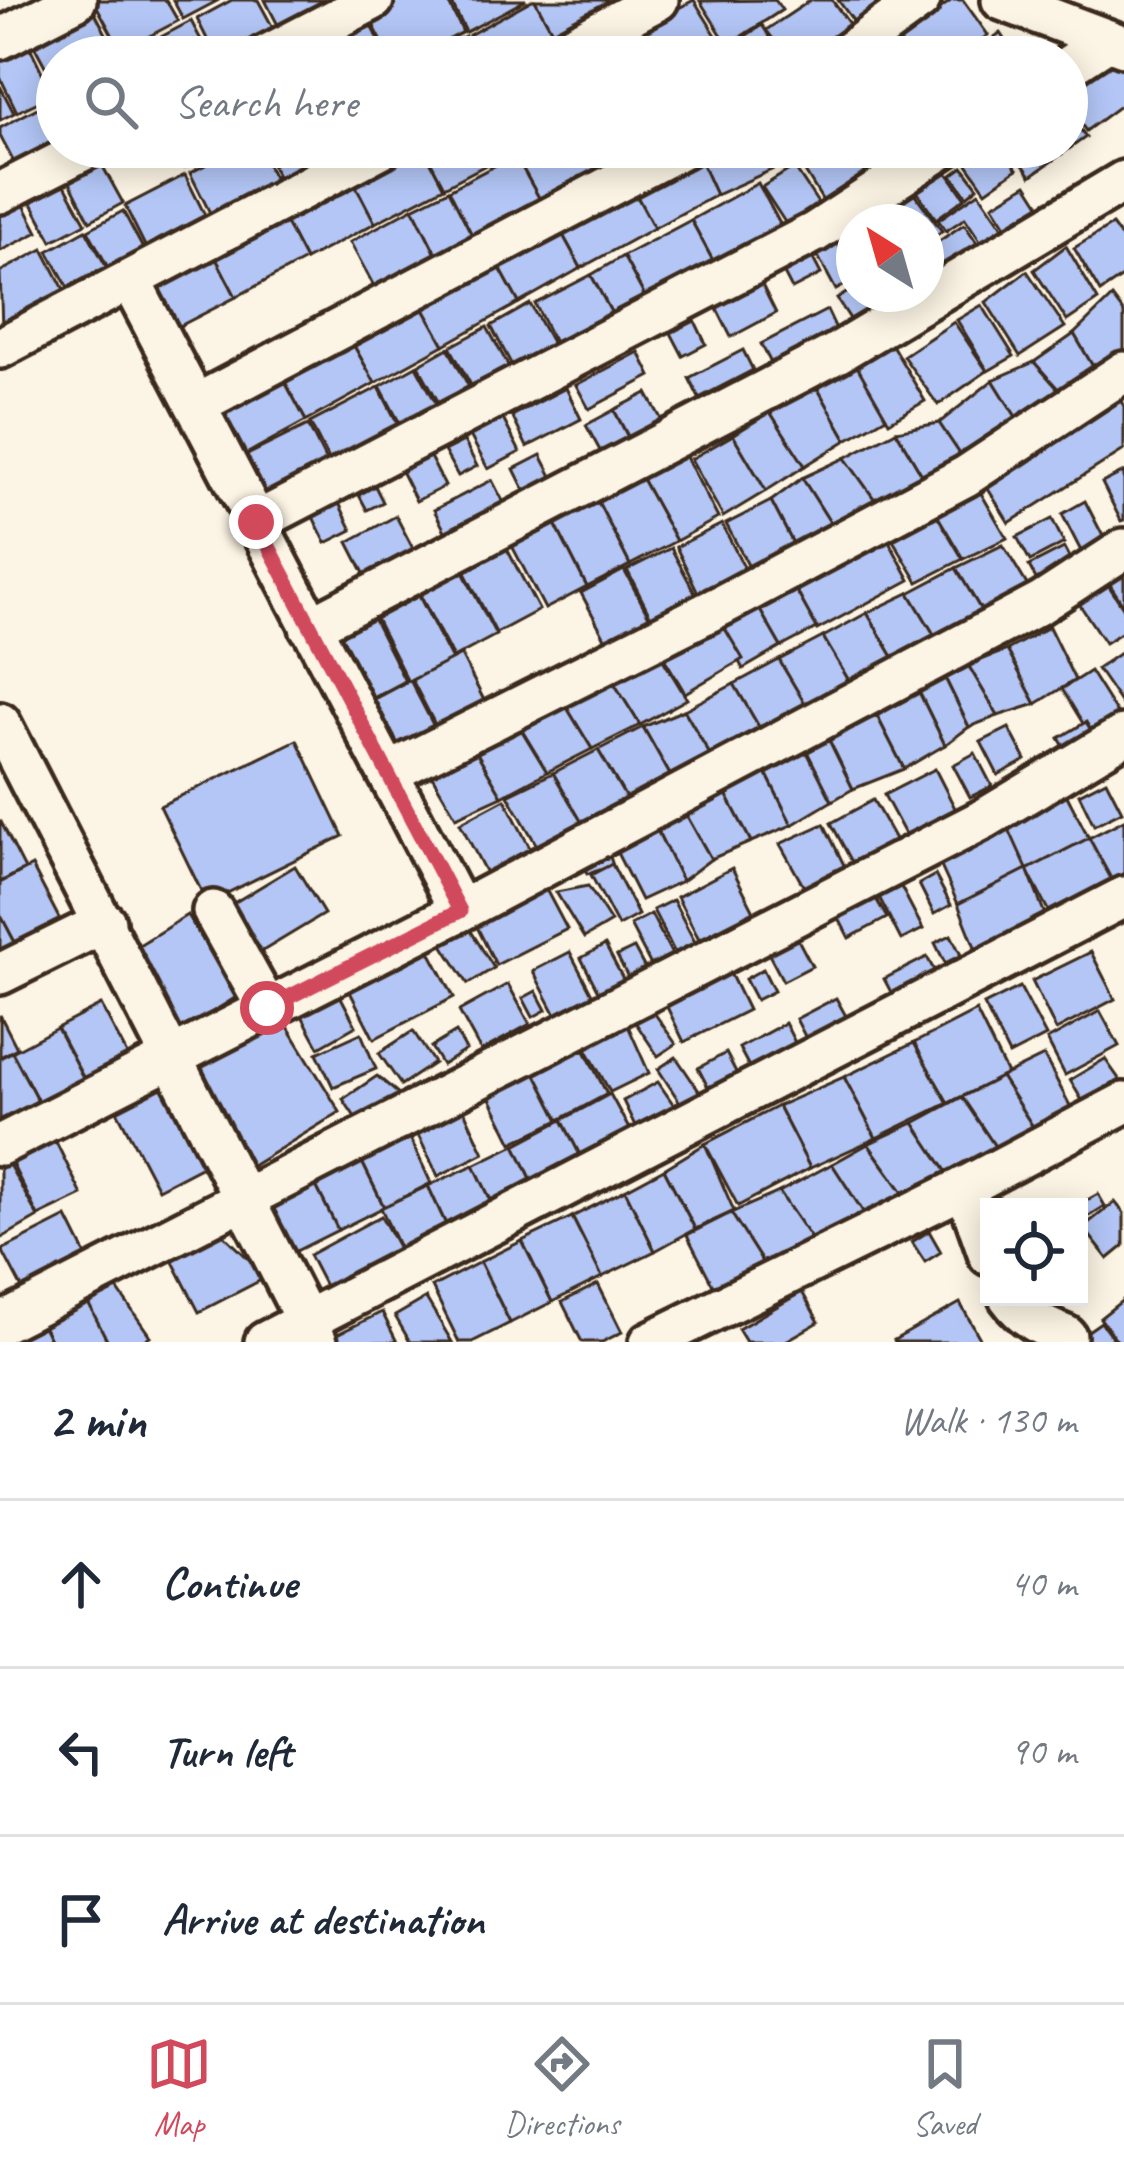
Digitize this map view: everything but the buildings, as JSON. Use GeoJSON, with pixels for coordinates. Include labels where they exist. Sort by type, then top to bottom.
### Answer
{"type":"FeatureCollection","features":[{"type":"Feature","properties":{"kind":"street"},"geometry":{"type":"LineString","coordinates":[[0,39],[76,0]]}},
{"type":"Feature","properties":{"kind":"street"},"geometry":{"type":"LineString","coordinates":[[304,36],[373,0]]}},
{"type":"Feature","properties":{"kind":"street"},"geometry":{"type":"LineString","coordinates":[[590,36],[658,0]]}},
{"type":"Feature","properties":{"kind":"street"},"geometry":{"type":"LineString","coordinates":[[871,36],[920,0]]}},
{"type":"Feature","properties":{"kind":"street"},"geometry":{"type":"LineString","coordinates":[[1002,0],[1116,43]]}},
{"type":"Feature","properties":{"kind":"street"},"geometry":{"type":"LineString","coordinates":[[1088,57],[1116,43]]}},
{"type":"Feature","properties":{"kind":"street"},"geometry":{"type":"LineString","coordinates":[[0,194],[50,168]]}},
{"type":"Feature","properties":{"kind":"street"},"geometry":{"type":"LineString","coordinates":[[0,347],[344,168]]}},
{"type":"Feature","properties":{"kind":"street"},"geometry":{"type":"LineString","coordinates":[[197,404],[644,168]]}},
{"type":"Feature","properties":{"kind":"street"},"geometry":{"type":"LineString","coordinates":[[256,522],[815,232],[913,168]]}},
{"type":"Feature","properties":{"kind":"street"},"geometry":{"type":"LineString","coordinates":[[310,627],[837,353],[1124,181]]}},
{"type":"Feature","properties":{"kind":"street"},"geometry":{"type":"LineString","coordinates":[[131,282],[460,911]]}},
{"type":"Feature","properties":{"kind":"street"},"geometry":{"type":"LineString","coordinates":[[388,773],[966,476],[1124,372]]}},
{"type":"Feature","properties":{"kind":"street"},"geometry":{"type":"LineString","coordinates":[[0,1145],[460,911],[1041,603],[1124,549]]}},
{"type":"Feature","properties":{"kind":"street"},"geometry":{"type":"LineString","coordinates":[[0,723],[13,778],[105,922],[311,1331]]}},
{"type":"Feature","properties":{"kind":"street"},"geometry":{"type":"LineString","coordinates":[[0,1324],[984,819],[1124,735]]}},
{"type":"Feature","properties":{"kind":"street"},"geometry":{"type":"LineString","coordinates":[[265,1342],[311,1331],[1124,897]]}},
{"type":"Feature","properties":{"kind":"street"},"geometry":{"type":"LineString","coordinates":[[213,910],[267,1008]]}},
{"type":"Feature","properties":{"kind":"street"},"geometry":{"type":"LineString","coordinates":[[0,974],[105,922]]}},
{"type":"Feature","properties":{"kind":"street"},"geometry":{"type":"LineString","coordinates":[[650,1342],[1124,1102]]}},
{"type":"Feature","properties":{"kind":"street"},"geometry":{"type":"LineString","coordinates":[[964,1187],[980,1231]]}},
{"type":"Feature","properties":{"kind":"street"},"geometry":{"type":"LineString","coordinates":[[1016,1306],[1042,1327],[1066,1336]]}},
{"type":"Feature","properties":{"kind":"route"},"geometry":{"type":"LineString","coordinates":[[256,522],[460,911],[267,1008]]}}]}
